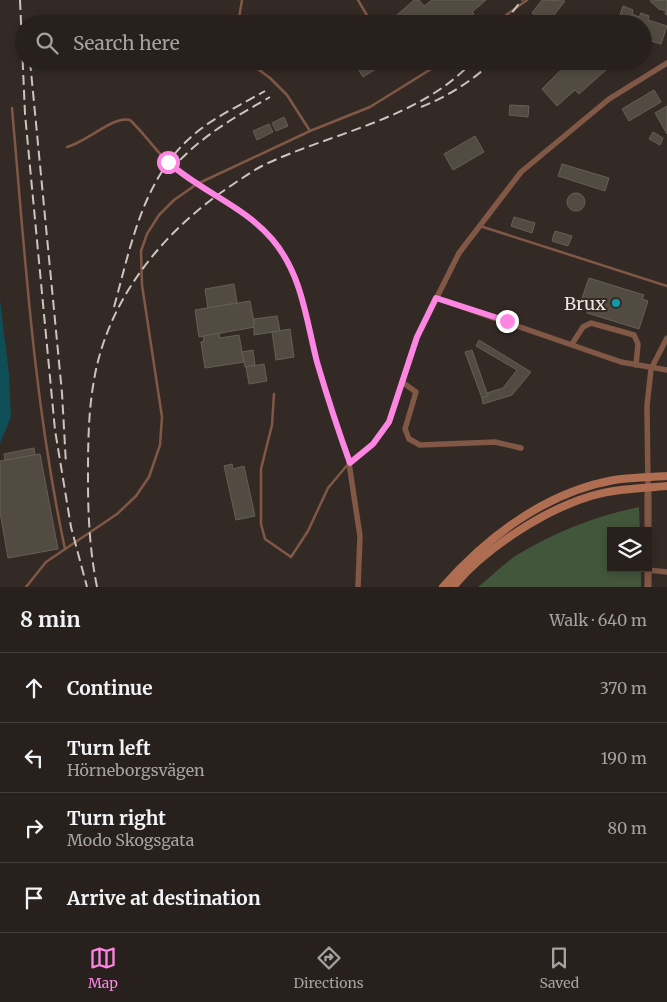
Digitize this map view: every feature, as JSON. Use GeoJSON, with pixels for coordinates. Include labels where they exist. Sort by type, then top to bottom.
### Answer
{"type":"FeatureCollection","features":[{"type":"Feature","properties":{"kind":"main road"},"geometry":{"type":"LineString","coordinates":[[443,587],[470,557],[532,511],[588,487],[614,480],[667,476]]}},
{"type":"Feature","properties":{"kind":"main road"},"geometry":{"type":"LineString","coordinates":[[453,587],[475,565],[497,548],[538,520],[566,505],[591,496],[667,486]]}},
{"type":"Feature","properties":{"kind":"street"},"geometry":{"type":"LineString","coordinates":[[358,587],[360,536],[350,463],[373,444],[389,422],[417,337],[459,253],[521,172],[549,146],[609,99],[667,63]]}},
{"type":"Feature","properties":{"kind":"street"},"geometry":{"type":"LineString","coordinates":[[436,298],[636,366],[667,370]]}},
{"type":"Feature","properties":{"kind":"street"},"geometry":{"type":"LineString","coordinates":[[572,344],[583,327],[591,323],[634,335],[638,344],[636,366]]}},
{"type":"Feature","properties":{"kind":"street"},"geometry":{"type":"LineString","coordinates":[[648,527],[647,406],[650,369],[667,338]]}},
{"type":"Feature","properties":{"kind":"street"},"geometry":{"type":"LineString","coordinates":[[402,382],[416,392],[405,429],[409,439],[420,445],[495,442],[520,448]]}},
{"type":"Feature","properties":{"kind":"street"},"geometry":{"type":"LineString","coordinates":[[652,570],[667,572]]}},
{"type":"Feature","properties":{"kind":"street"},"geometry":{"type":"LineString","coordinates":[[648,572],[648,587]]}},
{"type":"Feature","properties":{"kind":"lane"},"geometry":{"type":"LineString","coordinates":[[240,15],[242,0]]}},
{"type":"Feature","properties":{"kind":"lane"},"geometry":{"type":"LineString","coordinates":[[358,0],[367,15]]}},
{"type":"Feature","properties":{"kind":"lane"},"geometry":{"type":"LineString","coordinates":[[506,15],[527,0]]}},
{"type":"Feature","properties":{"kind":"lane"},"geometry":{"type":"LineString","coordinates":[[259,70],[270,78],[287,96],[310,131]]}},
{"type":"Feature","properties":{"kind":"lane"},"geometry":{"type":"LineString","coordinates":[[26,587],[46,562],[117,514],[136,496],[149,477],[160,446],[162,417],[142,285],[141,251],[147,234],[159,215],[174,200],[197,184],[310,131],[370,107],[430,70]]}},
{"type":"Feature","properties":{"kind":"lane"},"geometry":{"type":"LineString","coordinates":[[12,108],[36,378],[44,438],[65,549]]}},
{"type":"Feature","properties":{"kind":"lane"},"geometry":{"type":"LineString","coordinates":[[67,147],[80,144],[117,119],[125,118],[130,120],[163,157],[185,177],[254,222],[271,238],[288,260],[297,282],[327,396],[350,463],[328,488],[308,531],[291,557],[265,539],[261,524],[261,469],[272,425],[274,394]]}},
{"type":"Feature","properties":{"kind":"lane"},"geometry":{"type":"LineString","coordinates":[[479,226],[667,286]]}},
{"type":"Feature","properties":{"kind":"green space"},"geometry":{"type":"Polygon","coordinates":[[[639,507],[640,527],[607,527],[607,572],[641,572],[641,587],[478,587],[512,559],[531,547],[561,532],[607,515],[639,507]]]}},
{"type":"Feature","properties":{"kind":"water"},"geometry":{"type":"Polygon","coordinates":[[[0,300],[9,375],[11,417],[0,443],[0,300]]]}},
{"type":"Feature","properties":{"kind":"building"},"geometry":{"type":"Polygon","coordinates":[[[414,0],[419,0],[424,6],[432,0],[486,0],[472,12],[473,15],[397,15],[414,0]]]}},
{"type":"Feature","properties":{"kind":"building"},"geometry":{"type":"Polygon","coordinates":[[[542,0],[565,1],[554,15],[535,15],[532,13],[542,0]]]}},
{"type":"Feature","properties":{"kind":"building"},"geometry":{"type":"Polygon","coordinates":[[[667,0],[667,15],[665,14],[666,11],[659,9],[650,1],[667,0]]]}},
{"type":"Feature","properties":{"kind":"building"},"geometry":{"type":"Polygon","coordinates":[[[623,6],[633,10],[632,14],[634,15],[620,15],[623,6]]]}},
{"type":"Feature","properties":{"kind":"building"},"geometry":{"type":"Polygon","coordinates":[[[652,21],[667,26],[661,44],[652,41],[652,21]]]}},
{"type":"Feature","properties":{"kind":"building"},"geometry":{"type":"Polygon","coordinates":[[[359,70],[374,70],[363,77],[359,70]]]}},
{"type":"Feature","properties":{"kind":"building"},"geometry":{"type":"Polygon","coordinates":[[[561,70],[606,70],[579,94],[575,90],[557,106],[542,89],[561,70]]]}},
{"type":"Feature","properties":{"kind":"building"},"geometry":{"type":"Polygon","coordinates":[[[654,90],[661,102],[629,121],[622,109],[654,90]]]}},
{"type":"Feature","properties":{"kind":"building"},"geometry":{"type":"Polygon","coordinates":[[[510,105],[529,106],[528,117],[509,115],[510,105]]]}},
{"type":"Feature","properties":{"kind":"building"},"geometry":{"type":"Polygon","coordinates":[[[667,106],[667,134],[655,113],[667,106]]]}},
{"type":"Feature","properties":{"kind":"building"},"geometry":{"type":"Polygon","coordinates":[[[284,117],[288,126],[276,131],[272,123],[284,117]]]}},
{"type":"Feature","properties":{"kind":"building"},"geometry":{"type":"Polygon","coordinates":[[[269,124],[273,132],[257,140],[253,131],[269,124]]]}},
{"type":"Feature","properties":{"kind":"building"},"geometry":{"type":"Polygon","coordinates":[[[653,132],[663,138],[660,145],[649,139],[653,132]]]}},
{"type":"Feature","properties":{"kind":"building"},"geometry":{"type":"Polygon","coordinates":[[[475,136],[484,152],[453,170],[444,154],[475,136]]]}},
{"type":"Feature","properties":{"kind":"building"},"geometry":{"type":"Polygon","coordinates":[[[562,164],[609,178],[605,191],[558,176],[562,164]]]}},
{"type":"Feature","properties":{"kind":"building"},"geometry":{"type":"Polygon","coordinates":[[[576,193],[582,196],[585,202],[582,208],[576,211],[570,208],[567,202],[570,196],[576,193]]]}},
{"type":"Feature","properties":{"kind":"building"},"geometry":{"type":"Polygon","coordinates":[[[514,217],[535,223],[532,233],[511,226],[514,217]]]}},
{"type":"Feature","properties":{"kind":"building"},"geometry":{"type":"Polygon","coordinates":[[[555,231],[572,236],[568,246],[552,241],[555,231]]]}},
{"type":"Feature","properties":{"kind":"building","name":"Brux"},"geometry":{"type":"Polygon","coordinates":[[[589,278],[644,295],[642,299],[648,301],[639,329],[587,313],[589,304],[581,301],[589,278]]]}},
{"type":"Feature","properties":{"kind":"building"},"geometry":{"type":"Polygon","coordinates":[[[234,284],[237,303],[208,308],[205,289],[234,284]]]}},
{"type":"Feature","properties":{"kind":"building"},"geometry":{"type":"Polygon","coordinates":[[[250,301],[255,327],[199,337],[195,310],[250,301]]]}},
{"type":"Feature","properties":{"kind":"building"},"geometry":{"type":"Polygon","coordinates":[[[277,316],[280,331],[254,335],[254,319],[277,316]]]}},
{"type":"Feature","properties":{"kind":"building"},"geometry":{"type":"Polygon","coordinates":[[[290,329],[294,357],[276,360],[272,332],[290,329]]]}},
{"type":"Feature","properties":{"kind":"building"},"geometry":{"type":"Polygon","coordinates":[[[219,333],[220,338],[239,335],[244,362],[205,368],[201,342],[204,341],[203,336],[219,333]]]}},
{"type":"Feature","properties":{"kind":"building"},"geometry":{"type":"Polygon","coordinates":[[[479,340],[531,372],[512,395],[483,404],[482,398],[488,396],[487,393],[503,388],[517,370],[476,346],[479,340]]]}},
{"type":"Feature","properties":{"kind":"building"},"geometry":{"type":"Polygon","coordinates":[[[253,350],[255,365],[245,367],[242,352],[253,350]]]}},
{"type":"Feature","properties":{"kind":"building"},"geometry":{"type":"Polygon","coordinates":[[[472,350],[488,396],[482,398],[465,352],[472,350]]]}},
{"type":"Feature","properties":{"kind":"building"},"geometry":{"type":"Polygon","coordinates":[[[264,364],[267,381],[249,384],[246,367],[264,364]]]}},
{"type":"Feature","properties":{"kind":"building"},"geometry":{"type":"Polygon","coordinates":[[[34,448],[35,455],[5,460],[4,454],[34,448]]]}},
{"type":"Feature","properties":{"kind":"building"},"geometry":{"type":"Polygon","coordinates":[[[40,454],[58,549],[8,558],[0,512],[0,461],[40,454]]]}},
{"type":"Feature","properties":{"kind":"building"},"geometry":{"type":"Polygon","coordinates":[[[232,464],[233,469],[244,466],[255,516],[236,520],[224,466],[232,464]]]}},
{"type":"Feature","properties":{"kind":"railway"},"geometry":{"type":"LineString","coordinates":[[20,0],[21,15]]}},
{"type":"Feature","properties":{"kind":"railway"},"geometry":{"type":"LineString","coordinates":[[510,15],[522,0]]}},
{"type":"Feature","properties":{"kind":"railway"},"geometry":{"type":"LineString","coordinates":[[23,70],[25,114],[55,430],[71,527],[87,587]]}},
{"type":"Feature","properties":{"kind":"railway"},"geometry":{"type":"LineString","coordinates":[[31,70],[62,393],[66,464]]}},
{"type":"Feature","properties":{"kind":"railway"},"geometry":{"type":"LineString","coordinates":[[97,587],[91,548],[88,508],[88,443],[92,393],[101,350],[112,321],[126,294],[143,269],[162,245],[184,223],[207,203],[250,173],[294,152],[403,110],[428,97],[463,70]]}},
{"type":"Feature","properties":{"kind":"railway"},"geometry":{"type":"LineString","coordinates":[[421,107],[459,88],[483,70]]}},
{"type":"Feature","properties":{"kind":"railway"},"geometry":{"type":"LineString","coordinates":[[114,307],[134,233],[153,186],[166,165],[182,145],[202,128],[265,91]]}},
{"type":"Feature","properties":{"kind":"railway"},"geometry":{"type":"LineString","coordinates":[[170,171],[192,148],[204,139],[229,121],[270,97]]}},
{"type":"Feature","properties":{"kind":"place","name":"Brux"},"geometry":{"type":"Point","coordinates":[616,303]}},
{"type":"Feature","properties":{"kind":"route"},"geometry":{"type":"LineString","coordinates":[[168,162],[185,177],[254,222],[271,238],[288,260],[306,313],[332,414],[350,463],[373,444],[389,422],[417,337],[436,298],[507,321]]}}]}
